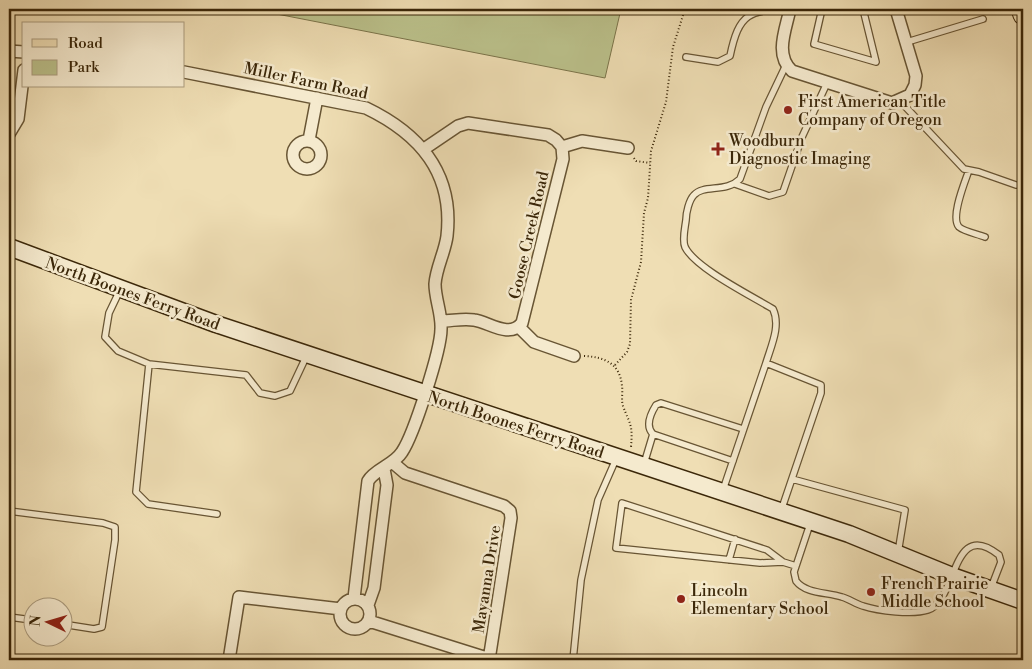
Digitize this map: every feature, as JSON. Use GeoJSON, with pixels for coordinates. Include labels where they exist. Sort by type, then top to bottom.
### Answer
{"type":"FeatureCollection","features":[{"type":"Feature","properties":{"kind":"main road"},"geometry":{"type":"LineString","coordinates":[[1021,9],[1023,15]]}},
{"type":"Feature","properties":{"kind":"main road","name":"North Boones Ferry Road"},"geometry":{"type":"LineString","coordinates":[[9,247],[307,355],[811,522],[898,553],[990,590],[1023,600]]}},
{"type":"Feature","properties":{"kind":"street"},"geometry":{"type":"LineString","coordinates":[[790,9],[782,44],[783,58],[786,65],[792,71],[883,101],[900,101],[910,95],[915,85],[915,68],[896,9]]}},
{"type":"Feature","properties":{"kind":"street"},"geometry":{"type":"LineString","coordinates":[[9,51],[22,52]]}},
{"type":"Feature","properties":{"kind":"street","name":"Miller Farm Road"},"geometry":{"type":"LineString","coordinates":[[185,72],[366,108],[392,120],[407,132],[424,149],[437,171],[448,212],[445,247],[435,282],[441,321],[439,346],[404,448],[388,466],[371,476],[368,481],[354,598]]}},
{"type":"Feature","properties":{"kind":"street"},"geometry":{"type":"LineString","coordinates":[[9,134],[18,119],[22,86]]}},
{"type":"Feature","properties":{"kind":"street"},"geometry":{"type":"LineString","coordinates":[[309,140],[317,98]]}},
{"type":"Feature","properties":{"kind":"street"},"geometry":{"type":"LineString","coordinates":[[424,149],[458,126],[468,123],[548,135],[562,147],[582,141],[628,148]]}},
{"type":"Feature","properties":{"kind":"street","name":"Goose Creek Road"},"geometry":{"type":"LineString","coordinates":[[519,328],[527,309],[563,159],[562,147]]}},
{"type":"Feature","properties":{"kind":"street"},"geometry":{"type":"LineString","coordinates":[[441,321],[472,319],[505,330],[519,328],[534,342],[574,356]]}},
{"type":"Feature","properties":{"kind":"street"},"geometry":{"type":"LineString","coordinates":[[368,605],[360,599],[354,598],[346,602],[341,609],[340,616],[347,627],[362,628],[371,616],[368,605],[374,588],[388,466]]}},
{"type":"Feature","properties":{"kind":"street","name":"Mayanna Drive"},"geometry":{"type":"LineString","coordinates":[[388,466],[504,506],[510,511],[511,518],[490,660]]}},
{"type":"Feature","properties":{"kind":"street"},"geometry":{"type":"LineString","coordinates":[[229,660],[239,597],[341,609]]}},
{"type":"Feature","properties":{"kind":"street"},"geometry":{"type":"LineString","coordinates":[[369,621],[490,660]]}},
{"type":"Feature","properties":{"kind":"lane"},"geometry":{"type":"LineString","coordinates":[[686,57],[718,62],[730,56],[734,38],[743,20],[760,10],[790,9]]}},
{"type":"Feature","properties":{"kind":"lane"},"geometry":{"type":"LineString","coordinates":[[822,9],[814,44],[876,62],[863,9]]}},
{"type":"Feature","properties":{"kind":"lane"},"geometry":{"type":"LineString","coordinates":[[907,42],[983,20]]}},
{"type":"Feature","properties":{"kind":"lane"},"geometry":{"type":"LineString","coordinates":[[722,492],[766,363],[777,318],[773,309],[710,271],[691,256],[684,245],[686,216],[692,196],[698,191],[725,188],[735,184],[740,179],[766,107],[786,65]]}},
{"type":"Feature","properties":{"kind":"lane"},"geometry":{"type":"LineString","coordinates":[[735,184],[769,196],[782,192],[802,138],[828,83]]}},
{"type":"Feature","properties":{"kind":"lane"},"geometry":{"type":"LineString","coordinates":[[900,101],[964,170],[1016,185]]}},
{"type":"Feature","properties":{"kind":"lane"},"geometry":{"type":"LineString","coordinates":[[969,170],[957,208],[957,223],[961,229],[985,237]]}},
{"type":"Feature","properties":{"kind":"lane"},"geometry":{"type":"LineString","coordinates":[[121,289],[109,313],[105,337],[118,351],[149,364],[246,375],[260,393],[274,396],[290,391],[307,355]]}},
{"type":"Feature","properties":{"kind":"lane"},"geometry":{"type":"LineString","coordinates":[[766,363],[821,386],[821,393],[781,512]]}},
{"type":"Feature","properties":{"kind":"lane"},"geometry":{"type":"LineString","coordinates":[[149,364],[136,492],[148,504],[217,514]]}},
{"type":"Feature","properties":{"kind":"lane"},"geometry":{"type":"LineString","coordinates":[[733,461],[653,434],[650,432],[650,420],[656,405],[661,403],[744,429]]}},
{"type":"Feature","properties":{"kind":"lane"},"geometry":{"type":"LineString","coordinates":[[573,660],[581,580],[598,500],[653,434]]}},
{"type":"Feature","properties":{"kind":"lane"},"geometry":{"type":"LineString","coordinates":[[792,479],[904,510],[898,553]]}},
{"type":"Feature","properties":{"kind":"lane"},"geometry":{"type":"LineString","coordinates":[[783,562],[760,564],[616,548],[622,502],[767,550],[783,562],[796,566]]}},
{"type":"Feature","properties":{"kind":"lane"},"geometry":{"type":"LineString","coordinates":[[9,511],[103,523],[115,527],[115,540],[102,627],[94,629],[72,626]]}},
{"type":"Feature","properties":{"kind":"lane"},"geometry":{"type":"LineString","coordinates":[[811,522],[794,577],[803,588],[843,597],[868,608],[915,612],[928,610],[939,604],[962,552],[970,547],[981,546],[992,549],[1000,555],[1000,562],[990,590]]}},
{"type":"Feature","properties":{"kind":"lane"},"geometry":{"type":"LineString","coordinates":[[729,560],[735,539]]}},
{"type":"Feature","properties":{"kind":"lane"},"geometry":{"type":"LineString","coordinates":[[9,617],[22,619]]}},
{"type":"Feature","properties":{"kind":"path"},"geometry":{"type":"LineString","coordinates":[[375,9],[393,9]]}},
{"type":"Feature","properties":{"kind":"path"},"geometry":{"type":"LineString","coordinates":[[450,9],[468,14],[475,13],[480,9]]}},
{"type":"Feature","properties":{"kind":"path"},"geometry":{"type":"LineString","coordinates":[[615,365],[627,352],[630,344],[631,300],[641,262],[644,213],[648,198],[653,143],[666,102],[673,47],[685,9]]}},
{"type":"Feature","properties":{"kind":"path"},"geometry":{"type":"LineString","coordinates":[[636,161],[650,163]]}},
{"type":"Feature","properties":{"kind":"path"},"geometry":{"type":"LineString","coordinates":[[593,357],[615,365],[621,380],[623,406],[632,424],[630,462]]}},
{"type":"Feature","properties":{"kind":"green space"},"geometry":{"type":"Polygon","coordinates":[[[251,9],[621,9],[605,78],[251,9]]]}},
{"type":"Feature","properties":{"kind":"place","name":"First American Title Company of Oregon"},"geometry":{"type":"Point","coordinates":[788,110]}},
{"type":"Feature","properties":{"kind":"place","name":"Woodburn Diagnostic Imaging"},"geometry":{"type":"Point","coordinates":[718,149]}},
{"type":"Feature","properties":{"kind":"place","name":"French Prairie Middle School"},"geometry":{"type":"Point","coordinates":[871,592]}},
{"type":"Feature","properties":{"kind":"place","name":"Lincoln Elementary School"},"geometry":{"type":"Point","coordinates":[681,599]}}]}
